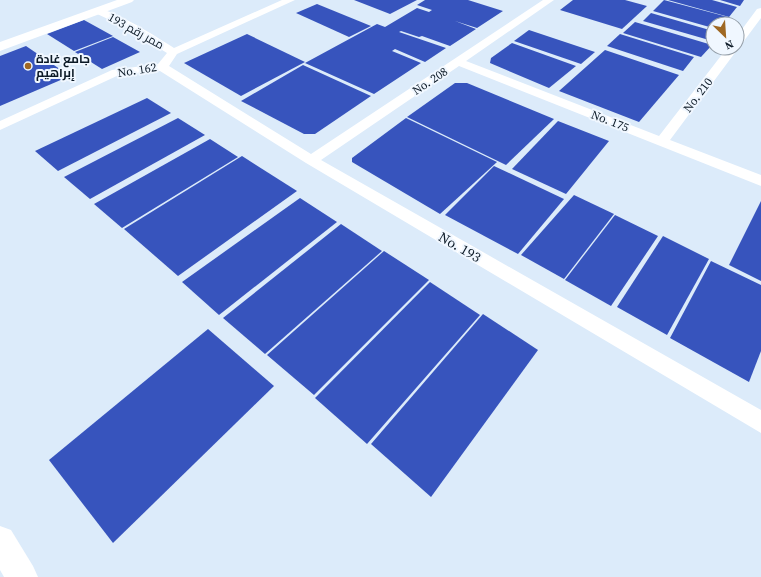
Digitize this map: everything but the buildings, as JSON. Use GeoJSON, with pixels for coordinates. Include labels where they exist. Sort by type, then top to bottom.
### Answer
{"type":"FeatureCollection","features":[{"type":"Feature","properties":{"kind":"main road"},"geometry":{"type":"LineString","coordinates":[[0,46],[128,0]]}},
{"type":"Feature","properties":{"kind":"main road"},"geometry":{"type":"LineString","coordinates":[[0,541],[22,577]]}},
{"type":"Feature","properties":{"kind":"street","name":"No. 162"},"geometry":{"type":"LineString","coordinates":[[0,126],[116,72],[162,67],[173,52],[290,0]]}},
{"type":"Feature","properties":{"kind":"street","name":"No. 208"},"geometry":{"type":"LineString","coordinates":[[311,160],[459,62],[549,0]]}},
{"type":"Feature","properties":{"kind":"street","name":"ممر رقم 193"},"geometry":{"type":"LineString","coordinates":[[99,11],[127,24],[173,52]]}},
{"type":"Feature","properties":{"kind":"street"},"geometry":{"type":"LineString","coordinates":[[745,32],[761,11]]}},
{"type":"Feature","properties":{"kind":"street","name":"No. 210"},"geometry":{"type":"LineString","coordinates":[[662,141],[727,56]]}},
{"type":"Feature","properties":{"kind":"street","name":"No. 175"},"geometry":{"type":"LineString","coordinates":[[459,62],[761,181]]}},
{"type":"Feature","properties":{"kind":"street","name":"No. 193"},"geometry":{"type":"LineString","coordinates":[[162,67],[311,160],[761,422]]}},
{"type":"Feature","properties":{"kind":"place","name":"جامع غادة إبراهيم"},"geometry":{"type":"Point","coordinates":[28,66]}}]}
